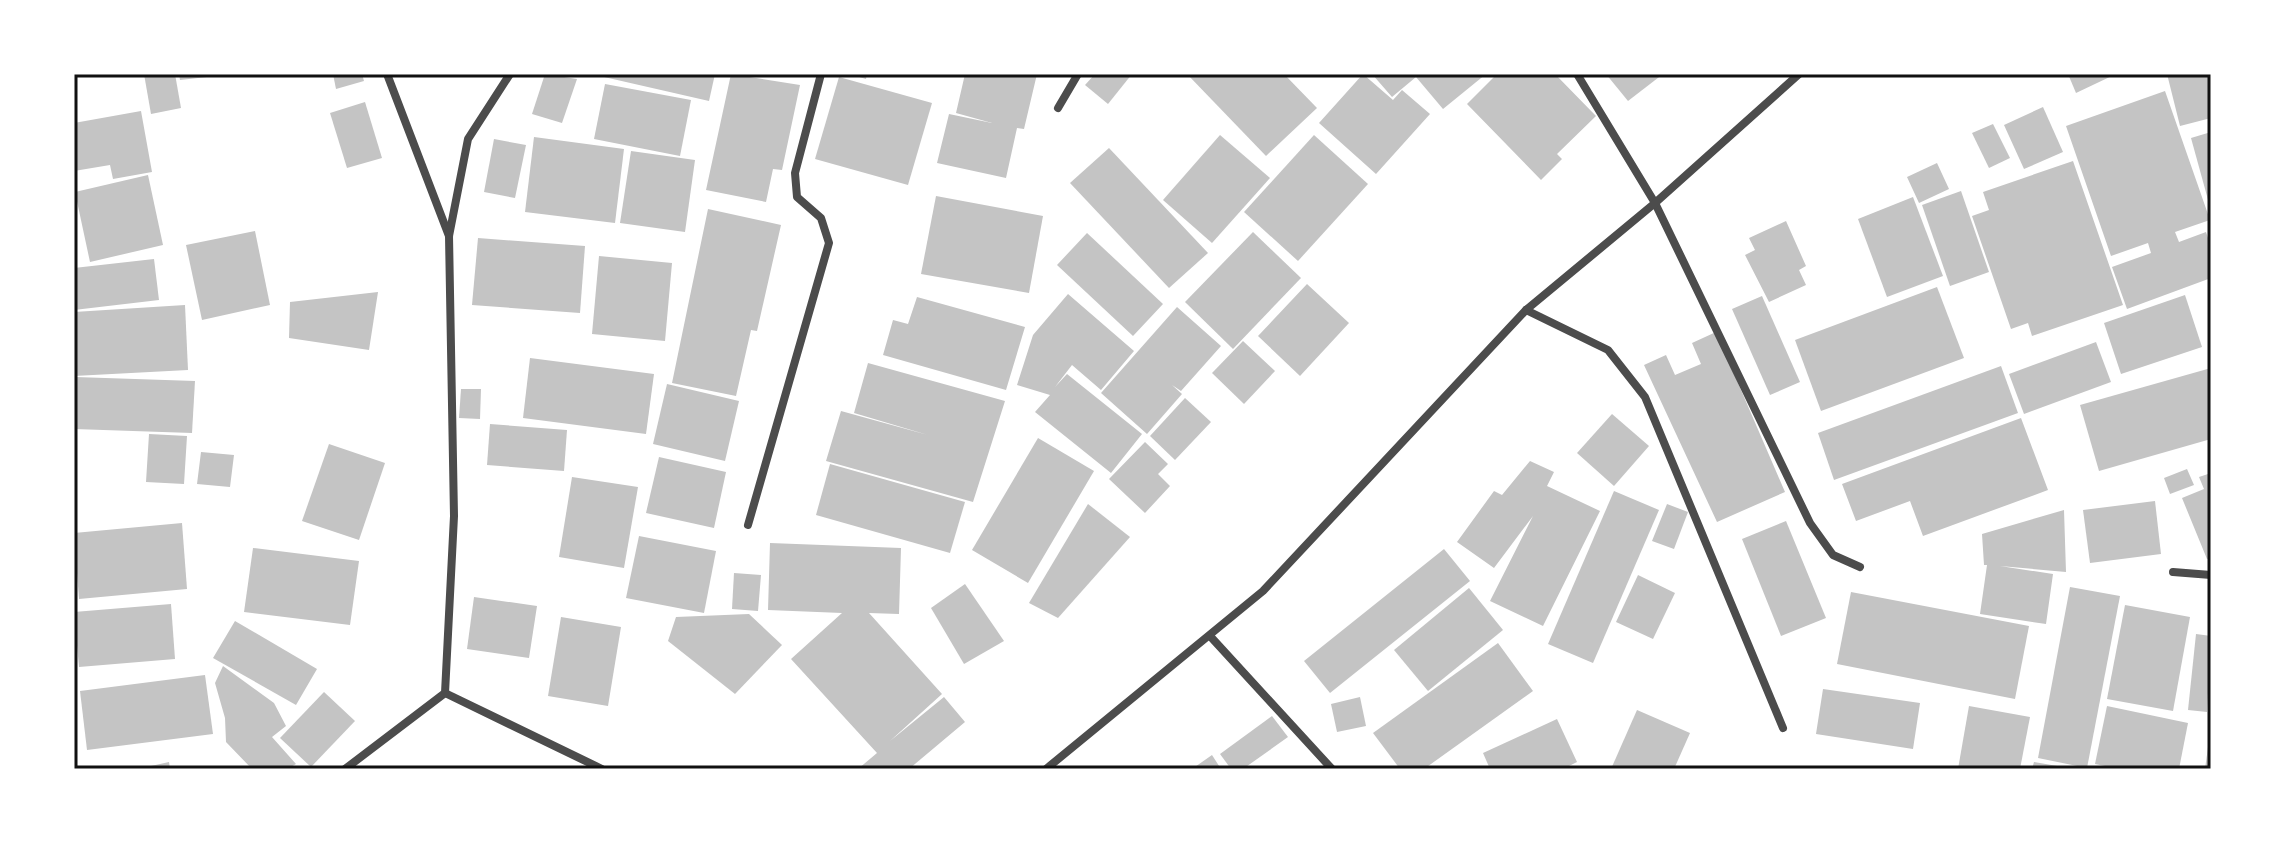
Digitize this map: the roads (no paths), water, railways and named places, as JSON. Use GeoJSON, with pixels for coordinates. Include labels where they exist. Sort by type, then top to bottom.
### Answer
{"type":"FeatureCollection","features":[{"type":"Feature","properties":{"kind":"street"},"geometry":{"type":"LineString","coordinates":[[387,74],[449,236]]}},
{"type":"Feature","properties":{"kind":"street"},"geometry":{"type":"LineString","coordinates":[[345,769],[445,693],[454,516],[449,236],[468,139],[510,74]]}},
{"type":"Feature","properties":{"kind":"street"},"geometry":{"type":"LineString","coordinates":[[748,525],[829,243],[821,218],[797,197],[795,173],[821,74]]}},
{"type":"Feature","properties":{"kind":"street"},"geometry":{"type":"LineString","coordinates":[[1058,108],[1078,74]]}},
{"type":"Feature","properties":{"kind":"street"},"geometry":{"type":"LineString","coordinates":[[1577,74],[1655,203],[1810,523],[1833,555],[1860,567]]}},
{"type":"Feature","properties":{"kind":"street"},"geometry":{"type":"LineString","coordinates":[[1046,769],[1263,591],[1526,310],[1655,203],[1799,74]]}},
{"type":"Feature","properties":{"kind":"street"},"geometry":{"type":"LineString","coordinates":[[1526,310],[1608,350],[1645,397],[1783,728]]}},
{"type":"Feature","properties":{"kind":"street"},"geometry":{"type":"LineString","coordinates":[[2173,572],[2211,575]]}},
{"type":"Feature","properties":{"kind":"street"},"geometry":{"type":"LineString","coordinates":[[1210,636],[1332,769]]}},
{"type":"Feature","properties":{"kind":"street"},"geometry":{"type":"LineString","coordinates":[[445,693],[602,769]]}}]}
